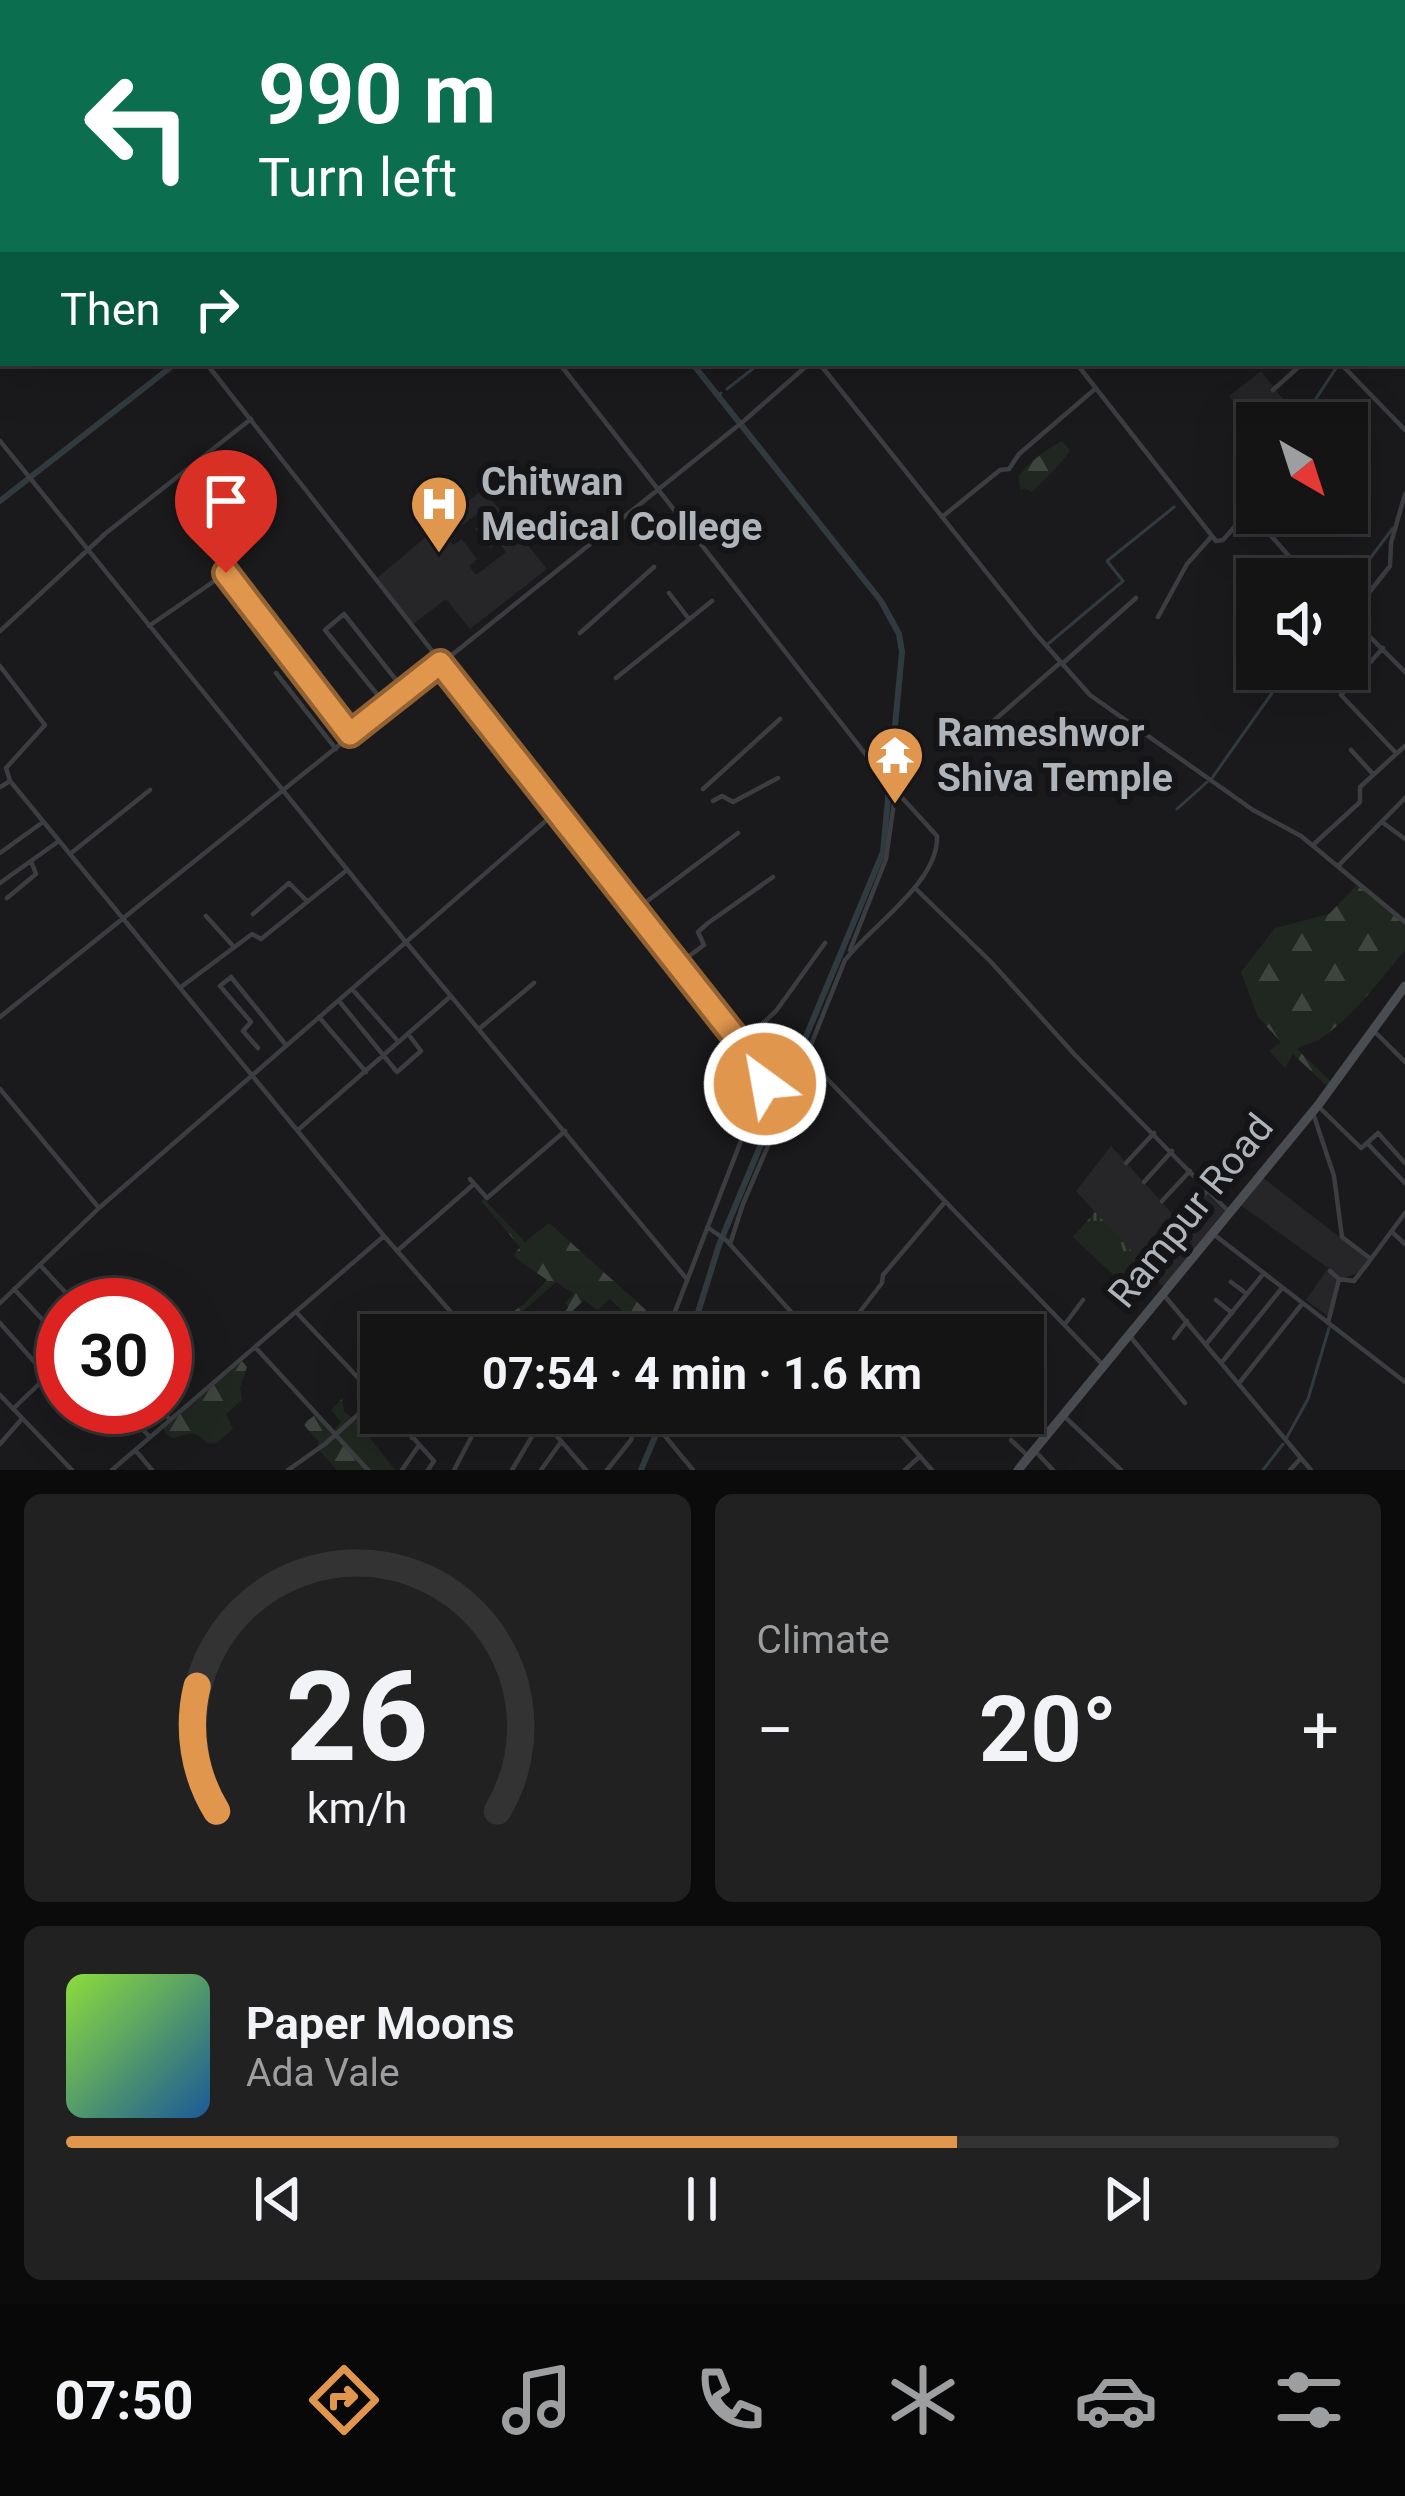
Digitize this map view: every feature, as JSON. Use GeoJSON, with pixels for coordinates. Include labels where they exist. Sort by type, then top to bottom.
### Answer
{"type":"FeatureCollection","features":[{"type":"Feature","properties":{"kind":"main road","name":"Rampur Road"},"geometry":{"type":"LineString","coordinates":[[1018,1470],[1315,1108],[1405,986]]}},
{"type":"Feature","properties":{"kind":"street"},"geometry":{"type":"LineString","coordinates":[[208,366],[766,1076],[673,1314]]}},
{"type":"Feature","properties":{"kind":"street"},"geometry":{"type":"LineString","coordinates":[[562,366],[885,779],[938,840],[915,888],[842,958]]}},
{"type":"Feature","properties":{"kind":"street"},"geometry":{"type":"LineString","coordinates":[[0,1017],[807,366]]}},
{"type":"Feature","properties":{"kind":"street"},"geometry":{"type":"LineString","coordinates":[[821,366],[1061,663],[1111,712],[1253,811],[1313,845],[1405,922]]}},
{"type":"Feature","properties":{"kind":"street"},"geometry":{"type":"LineString","coordinates":[[1078,366],[1216,541],[1252,514],[1291,558]]}},
{"type":"Feature","properties":{"kind":"street"},"geometry":{"type":"LineString","coordinates":[[1273,390],[1300,366]]}},
{"type":"Feature","properties":{"kind":"street"},"geometry":{"type":"LineString","coordinates":[[1343,366],[1405,430]]}},
{"type":"Feature","properties":{"kind":"street"},"geometry":{"type":"LineString","coordinates":[[942,517],[1000,470],[1009,469],[1019,454],[1095,389]]}},
{"type":"Feature","properties":{"kind":"street"},"geometry":{"type":"LineString","coordinates":[[0,631],[87,550],[250,419]]}},
{"type":"Feature","properties":{"kind":"street"},"geometry":{"type":"LineString","coordinates":[[0,441],[405,941],[686,1278]]}},
{"type":"Feature","properties":{"kind":"street"},"geometry":{"type":"LineString","coordinates":[[1368,593],[1390,566],[1391,543],[1405,494]]}},
{"type":"Feature","properties":{"kind":"street"},"geometry":{"type":"LineString","coordinates":[[1158,617],[1187,564],[1212,536]]}},
{"type":"Feature","properties":{"kind":"street"},"geometry":{"type":"LineString","coordinates":[[580,633],[654,567]]}},
{"type":"Feature","properties":{"kind":"street"},"geometry":{"type":"LineString","coordinates":[[149,626],[226,573],[350,734]]}},
{"type":"Feature","properties":{"kind":"street"},"geometry":{"type":"LineString","coordinates":[[669,593],[689,619]]}},
{"type":"Feature","properties":{"kind":"street"},"geometry":{"type":"LineString","coordinates":[[982,731],[1136,598]]}},
{"type":"Feature","properties":{"kind":"street"},"geometry":{"type":"LineString","coordinates":[[616,678],[712,601]]}},
{"type":"Feature","properties":{"kind":"street"},"geometry":{"type":"LineString","coordinates":[[386,704],[325,630],[344,614],[404,690]]}},
{"type":"Feature","properties":{"kind":"street"},"geometry":{"type":"LineString","coordinates":[[1368,635],[1405,672]]}},
{"type":"Feature","properties":{"kind":"street"},"geometry":{"type":"LineString","coordinates":[[1383,648],[1341,695],[1396,753]]}},
{"type":"Feature","properties":{"kind":"street"},"geometry":{"type":"LineString","coordinates":[[0,666],[45,725],[6,768],[10,781],[452,1314]]}},
{"type":"Feature","properties":{"kind":"street"},"geometry":{"type":"LineString","coordinates":[[276,674],[336,749]]}},
{"type":"Feature","properties":{"kind":"street"},"geometry":{"type":"LineString","coordinates":[[703,789],[780,718]]}},
{"type":"Feature","properties":{"kind":"street"},"geometry":{"type":"LineString","coordinates":[[1313,845],[1356,807],[1360,787],[1405,746]]}},
{"type":"Feature","properties":{"kind":"street"},"geometry":{"type":"LineString","coordinates":[[1351,750],[1373,773]]}},
{"type":"Feature","properties":{"kind":"street"},"geometry":{"type":"LineString","coordinates":[[713,801],[722,796],[733,802],[778,778]]}},
{"type":"Feature","properties":{"kind":"street"},"geometry":{"type":"LineString","coordinates":[[0,787],[10,781]]}},
{"type":"Feature","properties":{"kind":"street"},"geometry":{"type":"LineString","coordinates":[[726,1240],[886,859],[894,788]]}},
{"type":"Feature","properties":{"kind":"street"},"geometry":{"type":"LineString","coordinates":[[70,854],[149,790]]}},
{"type":"Feature","properties":{"kind":"street"},"geometry":{"type":"LineString","coordinates":[[1338,866],[1403,803]]}},
{"type":"Feature","properties":{"kind":"street"},"geometry":{"type":"LineString","coordinates":[[0,1303],[99,1208],[556,812]]}},
{"type":"Feature","properties":{"kind":"street"},"geometry":{"type":"LineString","coordinates":[[0,853],[43,822]]}},
{"type":"Feature","properties":{"kind":"street"},"geometry":{"type":"LineString","coordinates":[[1382,822],[1405,839]]}},
{"type":"Feature","properties":{"kind":"street"},"geometry":{"type":"LineString","coordinates":[[634,911],[738,833]]}},
{"type":"Feature","properties":{"kind":"street"},"geometry":{"type":"LineString","coordinates":[[0,883],[59,841]]}},
{"type":"Feature","properties":{"kind":"street"},"geometry":{"type":"LineString","coordinates":[[7,898],[36,874],[31,861]]}},
{"type":"Feature","properties":{"kind":"street"},"geometry":{"type":"LineString","coordinates":[[181,988],[252,934],[261,939],[347,870]]}},
{"type":"Feature","properties":{"kind":"street"},"geometry":{"type":"LineString","coordinates":[[676,965],[704,945],[698,932],[708,923],[773,878]]}},
{"type":"Feature","properties":{"kind":"street"},"geometry":{"type":"LineString","coordinates":[[253,914],[289,883],[307,901]]}},
{"type":"Feature","properties":{"kind":"street"},"geometry":{"type":"LineString","coordinates":[[915,888],[1230,1212]]}},
{"type":"Feature","properties":{"kind":"street"},"geometry":{"type":"LineString","coordinates":[[206,916],[234,947]]}},
{"type":"Feature","properties":{"kind":"street"},"geometry":{"type":"LineString","coordinates":[[741,1044],[776,1011],[825,943]]}},
{"type":"Feature","properties":{"kind":"street"},"geometry":{"type":"LineString","coordinates":[[258,1048],[243,1030],[251,1022],[220,986],[231,977],[286,1046]]}},
{"type":"Feature","properties":{"kind":"street"},"geometry":{"type":"LineString","coordinates":[[479,1029],[534,983]]}},
{"type":"Feature","properties":{"kind":"street"},"geometry":{"type":"LineString","coordinates":[[352,989],[397,1040]]}},
{"type":"Feature","properties":{"kind":"street"},"geometry":{"type":"LineString","coordinates":[[298,1130],[451,996]]}},
{"type":"Feature","properties":{"kind":"street"},"geometry":{"type":"LineString","coordinates":[[339,1001],[397,1072],[422,1051],[408,1034]]}},
{"type":"Feature","properties":{"kind":"street"},"geometry":{"type":"LineString","coordinates":[[319,1017],[366,1072]]}},
{"type":"Feature","properties":{"kind":"street"},"geometry":{"type":"LineString","coordinates":[[1373,1031],[1405,1062]]}},
{"type":"Feature","properties":{"kind":"street"},"geometry":{"type":"LineString","coordinates":[[1395,1052],[1405,1043]]}},
{"type":"Feature","properties":{"kind":"street"},"geometry":{"type":"LineString","coordinates":[[806,1057],[1103,1365]]}},
{"type":"Feature","properties":{"kind":"street"},"geometry":{"type":"LineString","coordinates":[[0,1089],[99,1208]]}},
{"type":"Feature","properties":{"kind":"street"},"geometry":{"type":"LineString","coordinates":[[1315,1108],[1361,1148],[1378,1133],[1405,1163]]}},
{"type":"Feature","properties":{"kind":"street"},"geometry":{"type":"LineString","coordinates":[[1315,1108],[1334,1177],[1341,1235],[1371,1259]]}},
{"type":"Feature","properties":{"kind":"street"},"geometry":{"type":"LineString","coordinates":[[397,1251],[472,1182],[487,1198],[566,1132]]}},
{"type":"Feature","properties":{"kind":"street"},"geometry":{"type":"LineString","coordinates":[[1126,1163],[1154,1132]]}},
{"type":"Feature","properties":{"kind":"street"},"geometry":{"type":"LineString","coordinates":[[1367,1143],[1405,1184]]}},
{"type":"Feature","properties":{"kind":"street"},"geometry":{"type":"LineString","coordinates":[[1144,1182],[1172,1151]]}},
{"type":"Feature","properties":{"kind":"street"},"geometry":{"type":"LineString","coordinates":[[1162,1201],[1190,1171]]}},
{"type":"Feature","properties":{"kind":"street"},"geometry":{"type":"LineString","coordinates":[[1180,1220],[1208,1190]]}},
{"type":"Feature","properties":{"kind":"street"},"geometry":{"type":"LineString","coordinates":[[858,1314],[883,1275],[945,1202]]}},
{"type":"Feature","properties":{"kind":"street"},"geometry":{"type":"LineString","coordinates":[[1330,1271],[1339,1279],[1354,1281],[1405,1213]]}},
{"type":"Feature","properties":{"kind":"street"},"geometry":{"type":"LineString","coordinates":[[707,1227],[726,1240],[793,1314]]}},
{"type":"Feature","properties":{"kind":"street"},"geometry":{"type":"LineString","coordinates":[[1391,1230],[1405,1244]]}},
{"type":"Feature","properties":{"kind":"street"},"geometry":{"type":"LineString","coordinates":[[1212,1233],[1405,1382]]}},
{"type":"Feature","properties":{"kind":"street"},"geometry":{"type":"LineString","coordinates":[[192,1401],[384,1236]]}},
{"type":"Feature","properties":{"kind":"street"},"geometry":{"type":"LineString","coordinates":[[1386,1240],[1396,1238]]}},
{"type":"Feature","properties":{"kind":"street"},"geometry":{"type":"LineString","coordinates":[[40,1265],[52,1278]]}},
{"type":"Feature","properties":{"kind":"street"},"geometry":{"type":"LineString","coordinates":[[1206,1344],[1264,1273]]}},
{"type":"Feature","properties":{"kind":"street"},"geometry":{"type":"LineString","coordinates":[[1328,1323],[1339,1279]]}},
{"type":"Feature","properties":{"kind":"street"},"geometry":{"type":"LineString","coordinates":[[1231,1282],[1247,1294]]}},
{"type":"Feature","properties":{"kind":"street"},"geometry":{"type":"LineString","coordinates":[[1222,1362],[1282,1288]]}},
{"type":"Feature","properties":{"kind":"street"},"geometry":{"type":"LineString","coordinates":[[14,1289],[36,1313]]}},
{"type":"Feature","properties":{"kind":"street"},"geometry":{"type":"LineString","coordinates":[[1163,1294],[1311,1470]]}},
{"type":"Feature","properties":{"kind":"street"},"geometry":{"type":"LineString","coordinates":[[1064,1324],[1083,1300]]}},
{"type":"Feature","properties":{"kind":"street"},"geometry":{"type":"LineString","coordinates":[[1216,1300],[1232,1312]]}},
{"type":"Feature","properties":{"kind":"street"},"geometry":{"type":"LineString","coordinates":[[1240,1382],[1303,1304]]}},
{"type":"Feature","properties":{"kind":"street"},"geometry":{"type":"LineString","coordinates":[[296,1312],[360,1379]]}},
{"type":"Feature","properties":{"kind":"street"},"geometry":{"type":"LineString","coordinates":[[1174,1338],[1187,1321]]}},
{"type":"Feature","properties":{"kind":"street"},"geometry":{"type":"LineString","coordinates":[[0,1324],[36,1364]]}},
{"type":"Feature","properties":{"kind":"street"},"geometry":{"type":"LineString","coordinates":[[15,1340],[22,1331]]}},
{"type":"Feature","properties":{"kind":"street"},"geometry":{"type":"LineString","coordinates":[[1129,1335],[1185,1403]]}},
{"type":"Feature","properties":{"kind":"street"},"geometry":{"type":"LineString","coordinates":[[255,1347],[368,1470]]}},
{"type":"Feature","properties":{"kind":"street"},"geometry":{"type":"LineString","coordinates":[[13,1409],[36,1387]]}},
{"type":"Feature","properties":{"kind":"street"},"geometry":{"type":"LineString","coordinates":[[0,1396],[73,1470]]}},
{"type":"Feature","properties":{"kind":"street"},"geometry":{"type":"LineString","coordinates":[[288,1470],[360,1414]]}},
{"type":"Feature","properties":{"kind":"street"},"geometry":{"type":"LineString","coordinates":[[1063,1415],[1120,1470]]}},
{"type":"Feature","properties":{"kind":"street"},"geometry":{"type":"LineString","coordinates":[[0,1444],[22,1419]]}},
{"type":"Feature","properties":{"kind":"street"},"geometry":{"type":"LineString","coordinates":[[147,1434],[150,1437]]}},
{"type":"Feature","properties":{"kind":"street"},"geometry":{"type":"LineString","coordinates":[[112,1470],[154,1434]]}},
{"type":"Feature","properties":{"kind":"street"},"geometry":{"type":"LineString","coordinates":[[409,1434],[434,1460],[428,1470]]}},
{"type":"Feature","properties":{"kind":"street"},"geometry":{"type":"LineString","coordinates":[[412,1438],[414,1434]]}},
{"type":"Feature","properties":{"kind":"street"},"geometry":{"type":"LineString","coordinates":[[454,1470],[473,1434]]}},
{"type":"Feature","properties":{"kind":"street"},"geometry":{"type":"LineString","coordinates":[[512,1470],[533,1434]]}},
{"type":"Feature","properties":{"kind":"street"},"geometry":{"type":"LineString","coordinates":[[554,1434],[586,1470]]}},
{"type":"Feature","properties":{"kind":"street"},"geometry":{"type":"LineString","coordinates":[[607,1470],[634,1434]]}},
{"type":"Feature","properties":{"kind":"street"},"geometry":{"type":"LineString","coordinates":[[665,1434],[693,1470]]}},
{"type":"Feature","properties":{"kind":"street"},"geometry":{"type":"LineString","coordinates":[[901,1434],[932,1470]]}},
{"type":"Feature","properties":{"kind":"street"},"geometry":{"type":"LineString","coordinates":[[1011,1440],[1053,1470]]}},
{"type":"Feature","properties":{"kind":"street"},"geometry":{"type":"LineString","coordinates":[[541,1470],[561,1442]]}},
{"type":"Feature","properties":{"kind":"street"},"geometry":{"type":"LineString","coordinates":[[402,1470],[419,1445]]}},
{"type":"Feature","properties":{"kind":"street"},"geometry":{"type":"LineString","coordinates":[[135,1450],[152,1470]]}},
{"type":"Feature","properties":{"kind":"street"},"geometry":{"type":"LineString","coordinates":[[904,1470],[920,1456]]}},
{"type":"Feature","properties":{"kind":"street"},"geometry":{"type":"LineString","coordinates":[[1290,1470],[1301,1458]]}},
{"type":"Feature","properties":{"kind":"street"},"geometry":{"type":"LineString","coordinates":[[120,1463],[126,1470]]}},
{"type":"Feature","properties":{"kind":"shaded area"},"geometry":{"type":"Polygon","coordinates":[[[1261,371],[1283,399],[1236,404],[1229,396],[1261,371]]]}},
{"type":"Feature","properties":{"kind":"shaded area","name":"Chitwan Medical College"},"geometry":{"type":"Polygon","coordinates":[[[483,489],[547,569],[470,629],[446,599],[412,625],[377,578],[483,489]],[[477,514],[447,537],[453,545],[462,539],[477,559],[469,566],[476,575],[506,552],[499,542],[490,548],[475,529],[483,522],[477,514]]]}},
{"type":"Feature","properties":{"kind":"shaded area"},"geometry":{"type":"Polygon","coordinates":[[[1111,1146],[1179,1221],[1207,1193],[1226,1213],[1164,1288],[1076,1191],[1111,1146]]]}},
{"type":"Feature","properties":{"kind":"shaded area"},"geometry":{"type":"Polygon","coordinates":[[[1262,1177],[1368,1259],[1359,1273],[1339,1279],[1329,1317],[1306,1300],[1328,1268],[1239,1204],[1262,1177]]]}},
{"type":"Feature","properties":{"kind":"green space"},"geometry":{"type":"Polygon","coordinates":[[[1062,441],[1070,450],[1064,459],[1032,492],[1021,490],[1018,478],[1022,472],[1062,441]]]}},
{"type":"Feature","properties":{"kind":"green space"},"geometry":{"type":"Polygon","coordinates":[[[1357,885],[1405,925],[1405,950],[1345,1018],[1320,1039],[1297,1049],[1331,1082],[1327,1086],[1293,1054],[1285,1068],[1269,1051],[1281,1042],[1258,1017],[1241,972],[1275,928],[1329,914],[1357,885]]]}},
{"type":"Feature","properties":{"kind":"green space"},"geometry":{"type":"Polygon","coordinates":[[[481,1201],[525,1242],[549,1223],[645,1314],[626,1314],[610,1299],[598,1310],[584,1300],[569,1314],[562,1314],[574,1294],[556,1282],[520,1314],[510,1314],[547,1280],[517,1259],[514,1255],[520,1247],[481,1201]]]}},
{"type":"Feature","properties":{"kind":"green space"},"geometry":{"type":"Polygon","coordinates":[[[1095,1212],[1141,1261],[1120,1281],[1073,1237],[1095,1212]]]}},
{"type":"Feature","properties":{"kind":"green space"},"geometry":{"type":"Polygon","coordinates":[[[242,1361],[247,1367],[240,1388],[242,1400],[226,1414],[233,1429],[216,1443],[192,1434],[192,1404],[242,1361]]]}},
{"type":"Feature","properties":{"kind":"green space"},"geometry":{"type":"Polygon","coordinates":[[[342,1399],[344,1412],[360,1425],[360,1434],[367,1434],[395,1470],[337,1470],[303,1424],[315,1415],[333,1431],[341,1422],[331,1410],[342,1399]]]}},
{"type":"Feature","properties":{"kind":"waterway"},"geometry":{"type":"LineString","coordinates":[[0,501],[172,366]]}},
{"type":"Feature","properties":{"kind":"waterway"},"geometry":{"type":"LineString","coordinates":[[694,366],[881,601],[899,634],[902,652],[883,852],[719,1245],[698,1314]]}},
{"type":"Feature","properties":{"kind":"waterway"},"geometry":{"type":"LineString","coordinates":[[727,389],[756,366]]}},
{"type":"Feature","properties":{"kind":"waterway"},"geometry":{"type":"LineString","coordinates":[[1314,402],[1337,366]]}},
{"type":"Feature","properties":{"kind":"waterway"},"geometry":{"type":"LineString","coordinates":[[1048,644],[1123,581],[1107,561],[1174,507]]}},
{"type":"Feature","properties":{"kind":"waterway"},"geometry":{"type":"LineString","coordinates":[[1368,561],[1393,528]]}},
{"type":"Feature","properties":{"kind":"waterway"},"geometry":{"type":"LineString","coordinates":[[1212,778],[1274,690]]}},
{"type":"Feature","properties":{"kind":"waterway"},"geometry":{"type":"LineString","coordinates":[[1177,809],[1207,782]]}},
{"type":"Feature","properties":{"kind":"waterway"},"geometry":{"type":"LineString","coordinates":[[1287,1437],[1308,1399],[1329,1328]]}},
{"type":"Feature","properties":{"kind":"waterway"},"geometry":{"type":"LineString","coordinates":[[641,1470],[656,1434]]}},
{"type":"Feature","properties":{"kind":"waterway"},"geometry":{"type":"LineString","coordinates":[[1263,1470],[1283,1444]]}},
{"type":"Feature","properties":{"kind":"place","name":"Chitwan Medical College"},"geometry":{"type":"Point","coordinates":[439,555]}},
{"type":"Feature","properties":{"kind":"place","name":"Rameshwor Shiva Temple"},"geometry":{"type":"Point","coordinates":[895,806]}},
{"type":"Feature","properties":{"kind":"route"},"geometry":{"type":"LineString","coordinates":[[226,573],[350,734],[440,663],[766,1076],[765,1084]]}}]}
